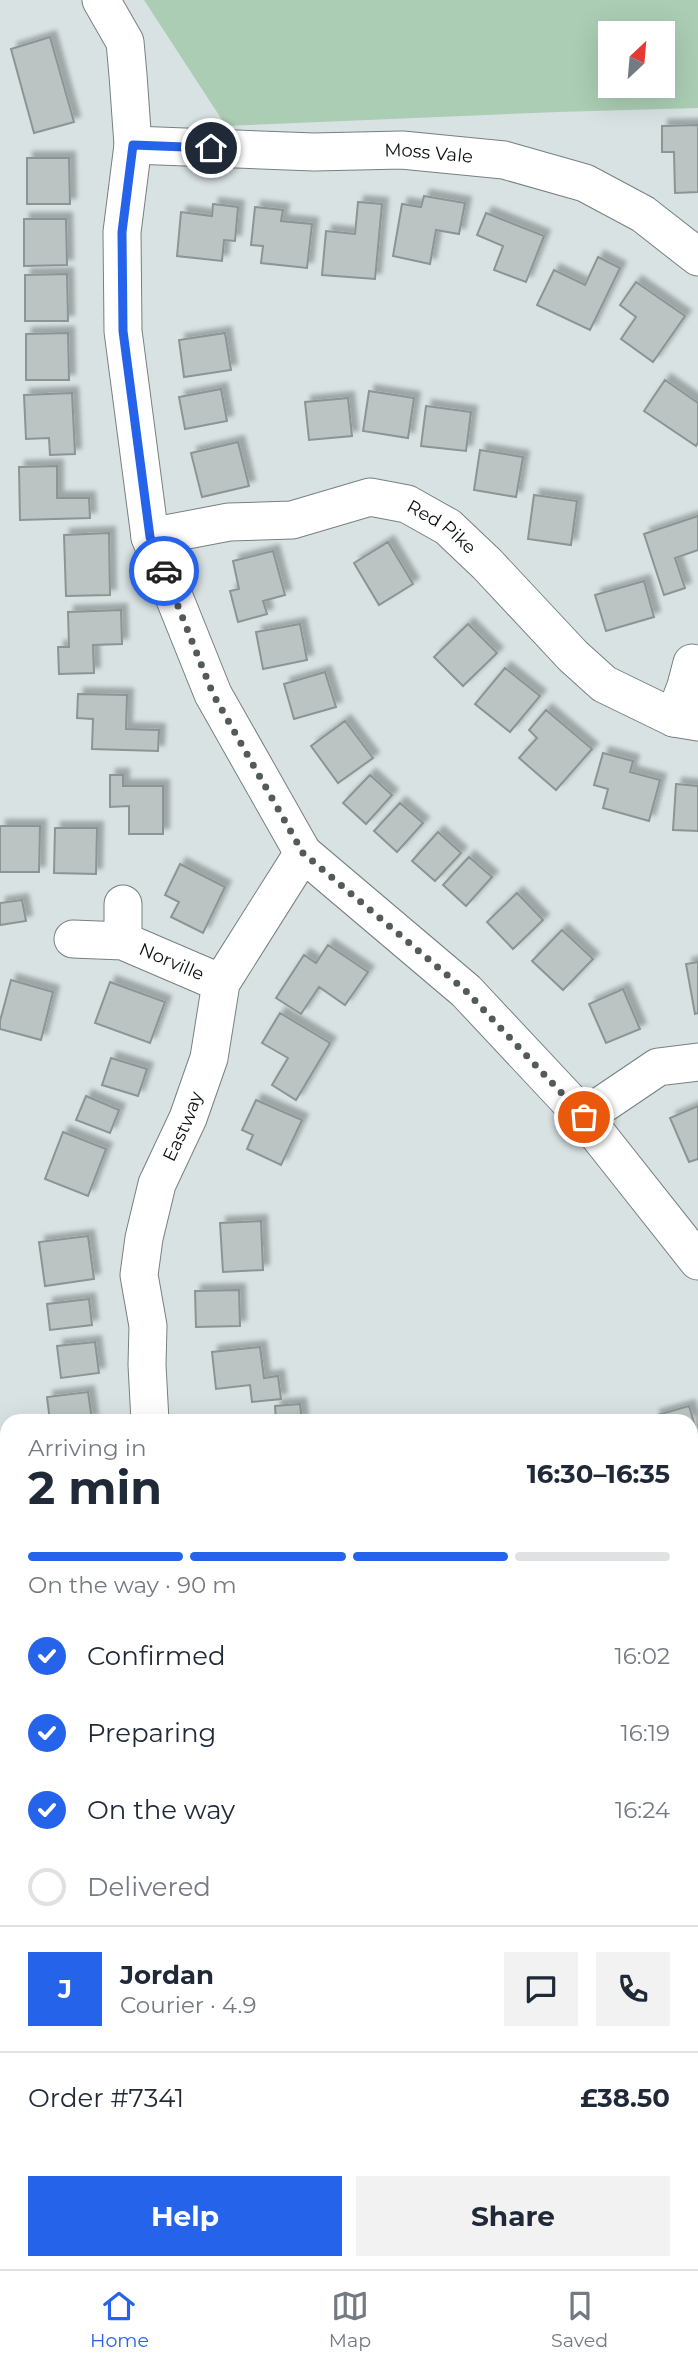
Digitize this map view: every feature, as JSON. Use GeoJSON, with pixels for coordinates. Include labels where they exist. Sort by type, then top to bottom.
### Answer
{"type":"FeatureCollection","features":[{"type":"Feature","properties":{"kind":"street"},"geometry":{"type":"LineString","coordinates":[[101,0],[125,42],[133,145],[122,232],[123,331],[150,537],[213,694],[303,853],[466,991],[584,1117],[698,1261]]}},
{"type":"Feature","properties":{"kind":"street","name":"Moss Vale"},"geometry":{"type":"LineString","coordinates":[[133,145],[314,152],[402,150],[504,160],[585,183],[643,215],[698,257]]}},
{"type":"Feature","properties":{"kind":"street","name":"Red Pike"},"geometry":{"type":"LineString","coordinates":[[150,537],[229,522],[292,520],[370,497],[407,504],[448,527],[487,564],[573,656],[604,684],[686,720],[686,686],[692,663]]}},
{"type":"Feature","properties":{"kind":"street","name":"Eastway"},"geometry":{"type":"LineString","coordinates":[[150,1414],[148,1326],[139,1275],[144,1238],[157,1184],[188,1118],[209,1058],[221,983],[303,853]]}},
{"type":"Feature","properties":{"kind":"street","name":"Norville"},"geometry":{"type":"LineString","coordinates":[[123,904],[123,941]]}},
{"type":"Feature","properties":{"kind":"street","name":"Norville"},"geometry":{"type":"LineString","coordinates":[[73,939],[123,941],[221,983]]}},
{"type":"Feature","properties":{"kind":"street"},"geometry":{"type":"LineString","coordinates":[[584,1117],[658,1067],[698,1062]]}},
{"type":"Feature","properties":{"kind":"green space"},"geometry":{"type":"Polygon","coordinates":[[[144,0],[698,0],[698,108],[226,126],[144,0]]]}},
{"type":"Feature","properties":{"kind":"building"},"geometry":{"type":"Polygon","coordinates":[[[50,37],[74,122],[34,133],[11,49],[50,37]]]}},
{"type":"Feature","properties":{"kind":"building"},"geometry":{"type":"Polygon","coordinates":[[[698,125],[698,192],[675,193],[674,152],[662,152],[662,126],[698,125]]]}},
{"type":"Feature","properties":{"kind":"building"},"geometry":{"type":"Polygon","coordinates":[[[27,158],[69,158],[70,204],[27,204],[27,158]]]}},
{"type":"Feature","properties":{"kind":"building"},"geometry":{"type":"Polygon","coordinates":[[[424,196],[465,203],[459,234],[436,230],[430,264],[393,256],[402,204],[421,207],[424,196]]]}},
{"type":"Feature","properties":{"kind":"building"},"geometry":{"type":"Polygon","coordinates":[[[358,202],[382,204],[375,279],[322,275],[326,231],[355,234],[358,202]]]}},
{"type":"Feature","properties":{"kind":"building"},"geometry":{"type":"Polygon","coordinates":[[[213,204],[238,207],[235,241],[224,240],[222,261],[177,256],[181,212],[212,216],[213,204]]]}},
{"type":"Feature","properties":{"kind":"building"},"geometry":{"type":"Polygon","coordinates":[[[255,207],[283,210],[281,221],[312,224],[307,268],[261,263],[263,246],[251,245],[255,207]]]}},
{"type":"Feature","properties":{"kind":"building"},"geometry":{"type":"Polygon","coordinates":[[[486,213],[544,236],[526,282],[494,270],[503,246],[477,235],[486,213]]]}},
{"type":"Feature","properties":{"kind":"building"},"geometry":{"type":"Polygon","coordinates":[[[24,219],[66,219],[67,265],[24,266],[24,219]]]}},
{"type":"Feature","properties":{"kind":"building"},"geometry":{"type":"Polygon","coordinates":[[[598,257],[620,268],[590,330],[537,305],[554,270],[585,285],[598,257]]]}},
{"type":"Feature","properties":{"kind":"building"},"geometry":{"type":"Polygon","coordinates":[[[67,274],[68,321],[25,321],[25,275],[67,274]]]}},
{"type":"Feature","properties":{"kind":"building"},"geometry":{"type":"Polygon","coordinates":[[[636,282],[685,316],[653,362],[621,339],[636,317],[620,305],[636,282]]]}},
{"type":"Feature","properties":{"kind":"building"},"geometry":{"type":"Polygon","coordinates":[[[68,333],[69,380],[26,380],[26,334],[68,333]]]}},
{"type":"Feature","properties":{"kind":"building"},"geometry":{"type":"Polygon","coordinates":[[[225,333],[231,370],[184,377],[179,340],[225,333]]]}},
{"type":"Feature","properties":{"kind":"building"},"geometry":{"type":"Polygon","coordinates":[[[665,380],[698,403],[696,446],[644,411],[665,380]]]}},
{"type":"Feature","properties":{"kind":"building"},"geometry":{"type":"Polygon","coordinates":[[[221,389],[227,421],[185,429],[179,397],[221,389]]]}},
{"type":"Feature","properties":{"kind":"building"},"geometry":{"type":"Polygon","coordinates":[[[369,391],[414,398],[408,438],[363,431],[369,391]]]}},
{"type":"Feature","properties":{"kind":"building"},"geometry":{"type":"Polygon","coordinates":[[[72,393],[75,454],[50,455],[49,438],[26,439],[24,395],[72,393]]]}},
{"type":"Feature","properties":{"kind":"building"},"geometry":{"type":"Polygon","coordinates":[[[348,398],[352,436],[309,440],[305,402],[348,398]]]}},
{"type":"Feature","properties":{"kind":"building"},"geometry":{"type":"Polygon","coordinates":[[[426,406],[471,412],[466,451],[421,446],[426,406]]]}},
{"type":"Feature","properties":{"kind":"building"},"geometry":{"type":"Polygon","coordinates":[[[238,442],[249,486],[202,497],[191,453],[238,442]]]}},
{"type":"Feature","properties":{"kind":"building"},"geometry":{"type":"Polygon","coordinates":[[[480,450],[523,457],[516,497],[474,490],[480,450]]]}},
{"type":"Feature","properties":{"kind":"building"},"geometry":{"type":"Polygon","coordinates":[[[57,466],[57,498],[89,498],[90,518],[20,520],[19,467],[57,466]]]}},
{"type":"Feature","properties":{"kind":"building"},"geometry":{"type":"Polygon","coordinates":[[[534,495],[577,501],[571,545],[528,539],[534,495]]]}},
{"type":"Feature","properties":{"kind":"building"},"geometry":{"type":"Polygon","coordinates":[[[698,516],[698,550],[675,558],[685,588],[664,595],[644,534],[698,516]]]}},
{"type":"Feature","properties":{"kind":"building"},"geometry":{"type":"Polygon","coordinates":[[[109,533],[110,595],[66,596],[64,535],[109,533]]]}},
{"type":"Feature","properties":{"kind":"building"},"geometry":{"type":"Polygon","coordinates":[[[388,542],[413,584],[379,605],[354,563],[388,542]]]}},
{"type":"Feature","properties":{"kind":"building"},"geometry":{"type":"Polygon","coordinates":[[[273,551],[285,595],[263,601],[267,614],[238,622],[230,591],[239,589],[233,561],[273,551]]]}},
{"type":"Feature","properties":{"kind":"building"},"geometry":{"type":"Polygon","coordinates":[[[644,581],[654,617],[606,631],[595,595],[644,581]]]}},
{"type":"Feature","properties":{"kind":"building"},"geometry":{"type":"Polygon","coordinates":[[[121,610],[122,644],[93,645],[94,673],[59,674],[58,647],[69,647],[68,612],[121,610]]]}},
{"type":"Feature","properties":{"kind":"building"},"geometry":{"type":"Polygon","coordinates":[[[300,624],[307,660],[263,669],[256,632],[300,624]]]}},
{"type":"Feature","properties":{"kind":"building"},"geometry":{"type":"Polygon","coordinates":[[[468,624],[497,653],[463,686],[434,657],[468,624]]]}},
{"type":"Feature","properties":{"kind":"building"},"geometry":{"type":"Polygon","coordinates":[[[505,668],[540,696],[510,732],[475,704],[505,668]]]}},
{"type":"Feature","properties":{"kind":"building"},"geometry":{"type":"Polygon","coordinates":[[[325,672],[336,707],[294,719],[284,684],[325,672]]]}},
{"type":"Feature","properties":{"kind":"building"},"geometry":{"type":"Polygon","coordinates":[[[78,694],[127,695],[126,729],[159,730],[158,751],[92,749],[93,719],[77,718],[78,694]]]}},
{"type":"Feature","properties":{"kind":"building"},"geometry":{"type":"Polygon","coordinates":[[[546,710],[592,749],[556,790],[519,758],[537,738],[529,730],[546,710]]]}},
{"type":"Feature","properties":{"kind":"building"},"geometry":{"type":"Polygon","coordinates":[[[345,721],[373,758],[338,783],[311,746],[345,721]]]}},
{"type":"Feature","properties":{"kind":"building"},"geometry":{"type":"Polygon","coordinates":[[[603,753],[633,761],[630,772],[660,780],[649,821],[603,808],[608,789],[594,785],[603,753]]]}},
{"type":"Feature","properties":{"kind":"building"},"geometry":{"type":"Polygon","coordinates":[[[110,775],[123,775],[123,786],[163,786],[163,834],[129,834],[129,806],[110,807],[110,775]]]}},
{"type":"Feature","properties":{"kind":"building"},"geometry":{"type":"Polygon","coordinates":[[[370,775],[392,795],[366,824],[343,803],[370,775]]]}},
{"type":"Feature","properties":{"kind":"building"},"geometry":{"type":"Polygon","coordinates":[[[676,784],[698,786],[698,831],[673,830],[676,784]]]}},
{"type":"Feature","properties":{"kind":"building"},"geometry":{"type":"Polygon","coordinates":[[[400,803],[423,823],[397,852],[374,831],[400,803]]]}},
{"type":"Feature","properties":{"kind":"building"},"geometry":{"type":"Polygon","coordinates":[[[0,826],[40,826],[39,872],[0,872],[0,826]]]}},
{"type":"Feature","properties":{"kind":"building"},"geometry":{"type":"Polygon","coordinates":[[[55,828],[97,828],[96,874],[54,873],[55,828]]]}},
{"type":"Feature","properties":{"kind":"building"},"geometry":{"type":"Polygon","coordinates":[[[438,832],[461,853],[435,881],[412,861],[438,832]]]}},
{"type":"Feature","properties":{"kind":"building"},"geometry":{"type":"Polygon","coordinates":[[[469,857],[492,877],[466,906],[443,885],[469,857]]]}},
{"type":"Feature","properties":{"kind":"building"},"geometry":{"type":"Polygon","coordinates":[[[180,864],[225,887],[203,933],[171,917],[179,902],[165,895],[180,864]]]}},
{"type":"Feature","properties":{"kind":"building"},"geometry":{"type":"Polygon","coordinates":[[[517,893],[543,920],[513,949],[487,922],[517,893]]]}},
{"type":"Feature","properties":{"kind":"building"},"geometry":{"type":"Polygon","coordinates":[[[22,900],[26,921],[0,925],[0,903],[22,900]]]}},
{"type":"Feature","properties":{"kind":"building"},"geometry":{"type":"Polygon","coordinates":[[[562,930],[593,959],[563,990],[532,961],[562,930]]]}},
{"type":"Feature","properties":{"kind":"building"},"geometry":{"type":"Polygon","coordinates":[[[328,945],[368,972],[345,1005],[319,987],[301,1014],[276,998],[304,955],[316,963],[328,945]]]}},
{"type":"Feature","properties":{"kind":"building"},"geometry":{"type":"Polygon","coordinates":[[[698,962],[698,1013],[695,1014],[686,964],[698,962]]]}},
{"type":"Feature","properties":{"kind":"building"},"geometry":{"type":"Polygon","coordinates":[[[11,980],[53,992],[41,1040],[0,1029],[11,980]]]}},
{"type":"Feature","properties":{"kind":"building"},"geometry":{"type":"Polygon","coordinates":[[[110,982],[165,1002],[150,1043],[95,1023],[110,982]]]}},
{"type":"Feature","properties":{"kind":"building"},"geometry":{"type":"Polygon","coordinates":[[[623,989],[640,1029],[606,1043],[589,1004],[623,989]]]}},
{"type":"Feature","properties":{"kind":"building"},"geometry":{"type":"Polygon","coordinates":[[[280,1013],[330,1043],[296,1100],[272,1085],[288,1058],[262,1043],[280,1013]]]}},
{"type":"Feature","properties":{"kind":"building"},"geometry":{"type":"Polygon","coordinates":[[[111,1058],[147,1069],[138,1096],[102,1085],[111,1058]]]}},
{"type":"Feature","properties":{"kind":"building"},"geometry":{"type":"Polygon","coordinates":[[[86,1096],[119,1110],[110,1133],[76,1120],[86,1096]]]}},
{"type":"Feature","properties":{"kind":"building"},"geometry":{"type":"Polygon","coordinates":[[[256,1100],[302,1120],[281,1165],[247,1149],[253,1135],[242,1130],[256,1100]]]}},
{"type":"Feature","properties":{"kind":"building"},"geometry":{"type":"Polygon","coordinates":[[[698,1106],[698,1159],[689,1162],[670,1118],[698,1106]]]}},
{"type":"Feature","properties":{"kind":"building"},"geometry":{"type":"Polygon","coordinates":[[[63,1132],[106,1149],[88,1196],[45,1179],[63,1132]]]}},
{"type":"Feature","properties":{"kind":"building"},"geometry":{"type":"Polygon","coordinates":[[[261,1221],[263,1270],[223,1272],[220,1223],[261,1221]]]}},
{"type":"Feature","properties":{"kind":"building"},"geometry":{"type":"Polygon","coordinates":[[[88,1236],[94,1279],[45,1286],[39,1242],[88,1236]]]}},
{"type":"Feature","properties":{"kind":"building"},"geometry":{"type":"Polygon","coordinates":[[[239,1290],[240,1326],[196,1327],[195,1291],[239,1290]]]}},
{"type":"Feature","properties":{"kind":"building"},"geometry":{"type":"Polygon","coordinates":[[[89,1299],[92,1325],[50,1330],[47,1304],[89,1299]]]}},
{"type":"Feature","properties":{"kind":"building"},"geometry":{"type":"Polygon","coordinates":[[[95,1342],[99,1373],[61,1378],[57,1346],[95,1342]]]}},
{"type":"Feature","properties":{"kind":"building"},"geometry":{"type":"Polygon","coordinates":[[[260,1347],[264,1378],[278,1376],[281,1399],[252,1402],[250,1385],[216,1389],[212,1352],[260,1347]]]}},
{"type":"Feature","properties":{"kind":"building"},"geometry":{"type":"Polygon","coordinates":[[[88,1392],[91,1414],[49,1414],[47,1397],[88,1392]]]}},
{"type":"Feature","properties":{"kind":"building"},"geometry":{"type":"Polygon","coordinates":[[[300,1404],[301,1414],[276,1414],[275,1406],[300,1404]]]}},
{"type":"Feature","properties":{"kind":"building"},"geometry":{"type":"Polygon","coordinates":[[[689,1406],[691,1414],[661,1414],[689,1406]]]}},
{"type":"Feature","properties":{"kind":"way so far"},"geometry":{"type":"LineString","coordinates":[[164,571],[213,694],[303,853],[466,991],[584,1117]]}},
{"type":"Feature","properties":{"kind":"route"},"geometry":{"type":"LineString","coordinates":[[164,571],[150,537],[123,331],[122,232],[133,145],[211,148]]}}]}
